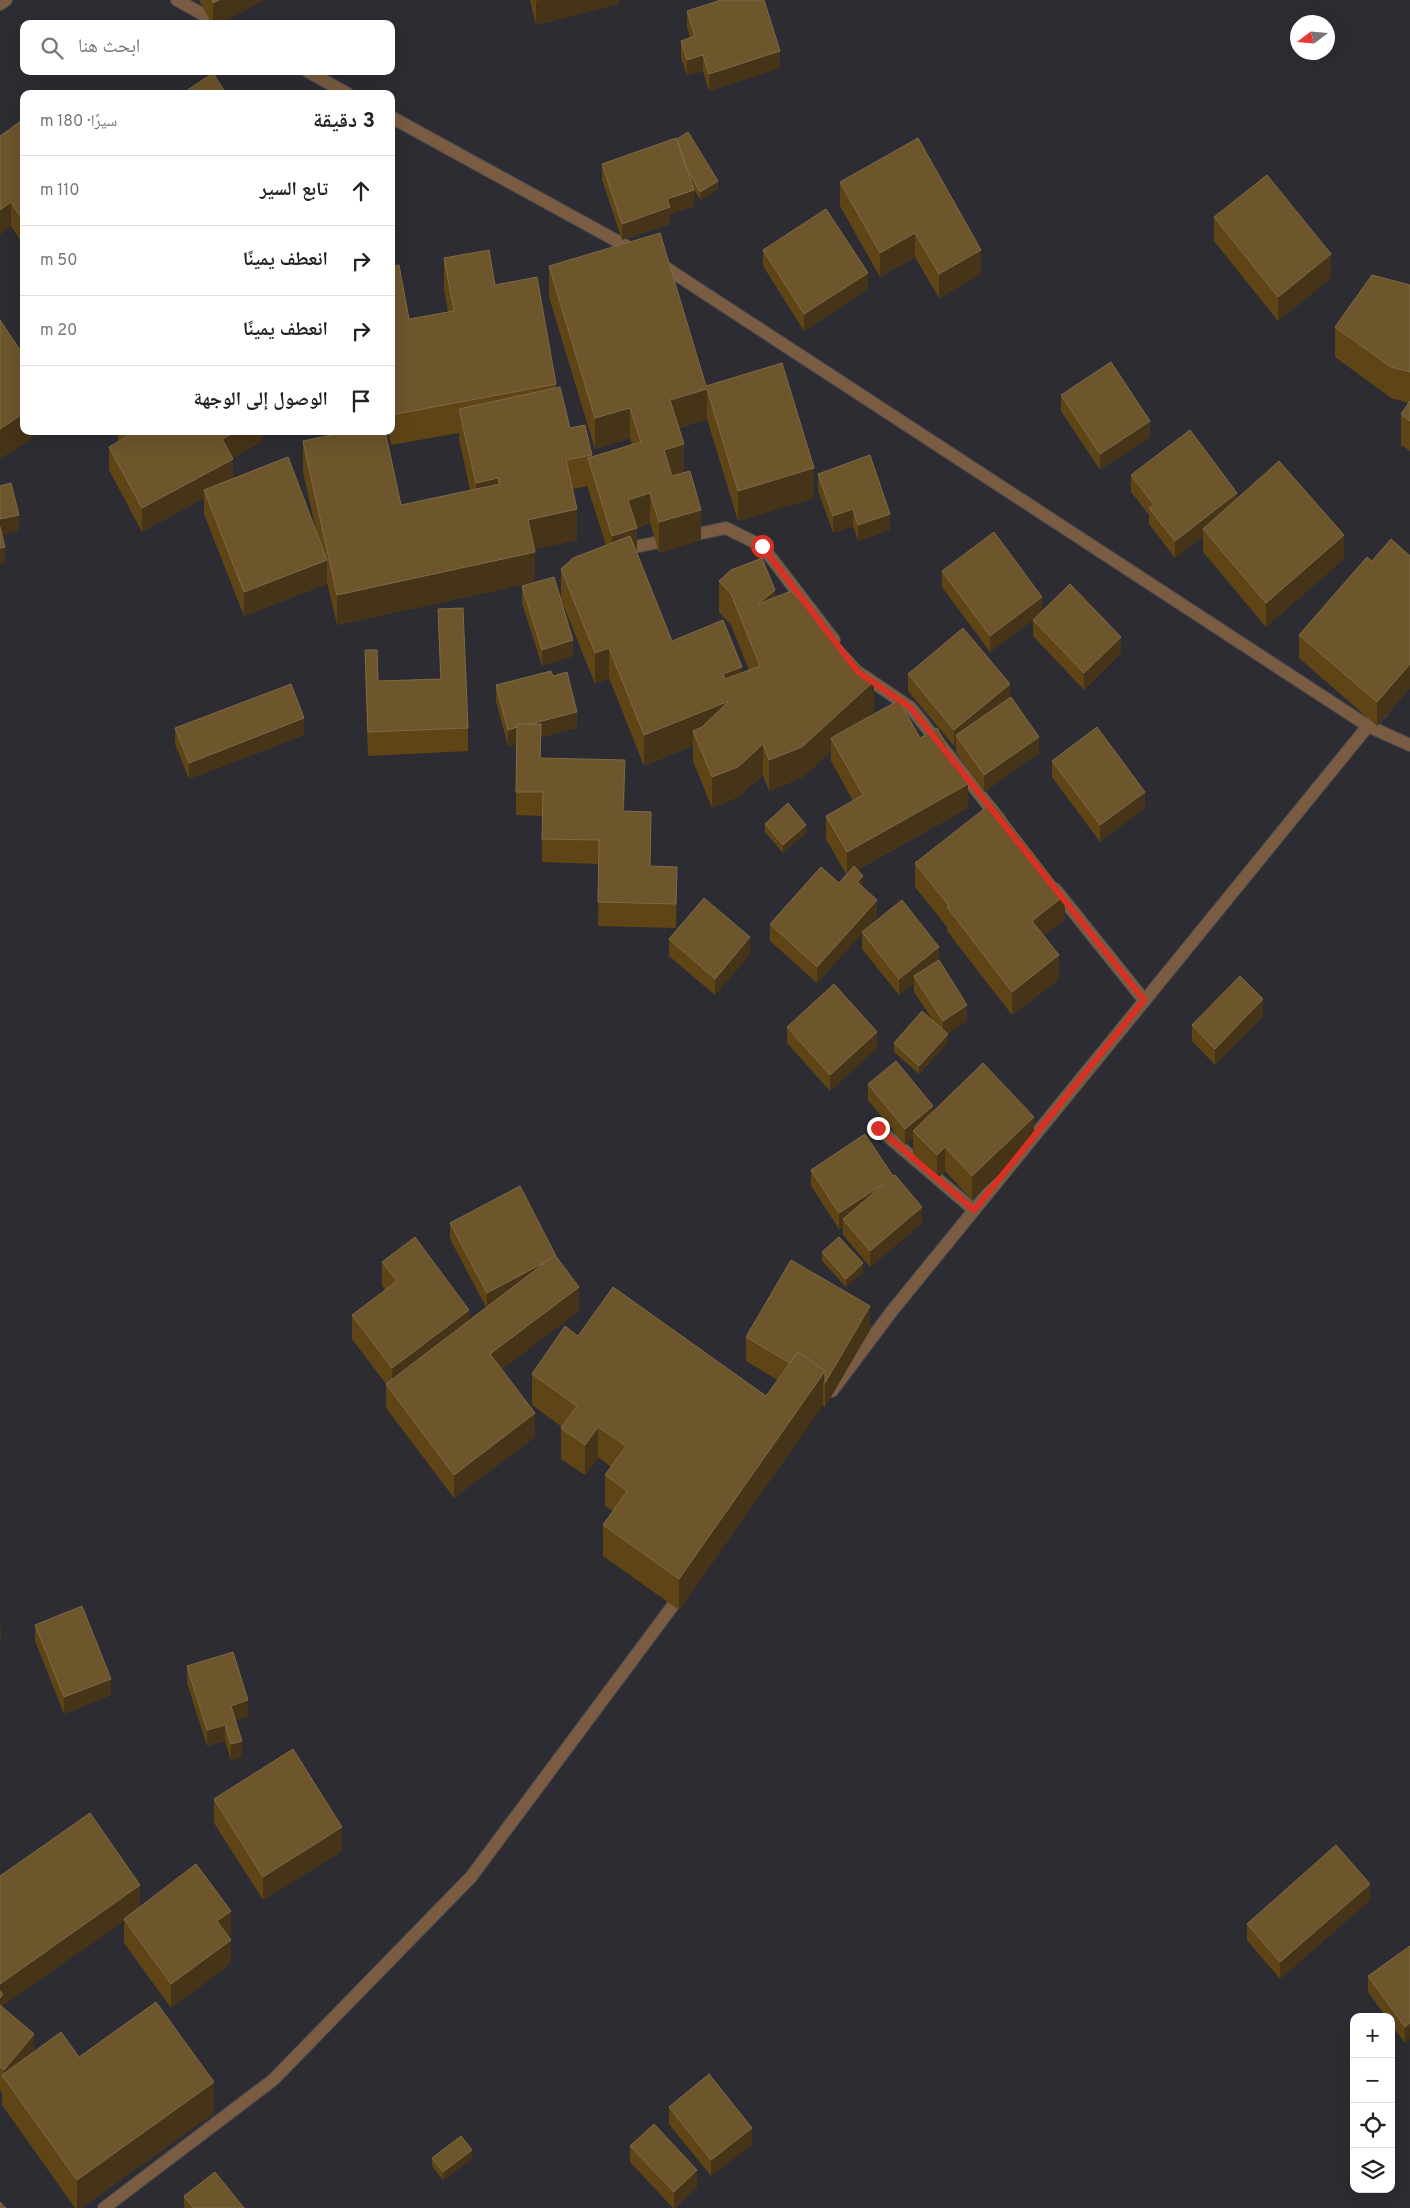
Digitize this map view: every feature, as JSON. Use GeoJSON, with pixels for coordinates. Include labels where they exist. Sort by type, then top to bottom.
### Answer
{"type":"FeatureCollection","features":[{"type":"Feature","properties":{"kind":"street"},"geometry":{"type":"LineString","coordinates":[[177,0],[213,20]]}},
{"type":"Feature","properties":{"kind":"street"},"geometry":{"type":"LineString","coordinates":[[314,75],[341,90]]}},
{"type":"Feature","properties":{"kind":"street"},"geometry":{"type":"LineString","coordinates":[[395,119],[669,269],[1368,726],[1410,745]]}},
{"type":"Feature","properties":{"kind":"street"},"geometry":{"type":"LineString","coordinates":[[610,552],[726,528],[762,546],[840,648]]}},
{"type":"Feature","properties":{"kind":"street"},"geometry":{"type":"LineString","coordinates":[[852,664],[858,672],[911,708],[1009,831]]}},
{"type":"Feature","properties":{"kind":"street"},"geometry":{"type":"LineString","coordinates":[[827,1398],[892,1311],[1144,1000],[1368,726],[1392,701]]}},
{"type":"Feature","properties":{"kind":"street"},"geometry":{"type":"LineString","coordinates":[[1046,877],[1144,1000]]}},
{"type":"Feature","properties":{"kind":"street"},"geometry":{"type":"LineString","coordinates":[[878,1128],[974,1210]]}},
{"type":"Feature","properties":{"kind":"street"},"geometry":{"type":"LineString","coordinates":[[104,2208],[273,2080],[471,1877],[690,1582]]}},
{"type":"Feature","properties":{"kind":"building"},"geometry":{"type":"Polygon","coordinates":[[[721,0],[764,0],[780,51],[709,74],[703,55],[687,60],[681,41],[695,36],[687,11],[721,0]]]}},
{"type":"Feature","properties":{"kind":"building"},"geometry":{"type":"Polygon","coordinates":[[[210,75],[214,75],[224,90],[188,90],[210,75]]]}},
{"type":"Feature","properties":{"kind":"building"},"geometry":{"type":"Polygon","coordinates":[[[20,122],[20,216],[11,202],[0,210],[0,136],[20,122]]]}},
{"type":"Feature","properties":{"kind":"building"},"geometry":{"type":"Polygon","coordinates":[[[688,132],[718,181],[700,192],[687,169],[677,139],[688,132]]]}},
{"type":"Feature","properties":{"kind":"building"},"geometry":{"type":"Polygon","coordinates":[[[676,138],[694,190],[667,199],[670,207],[622,224],[602,164],[676,138]]]}},
{"type":"Feature","properties":{"kind":"building"},"geometry":{"type":"Polygon","coordinates":[[[918,138],[981,250],[939,274],[915,233],[880,253],[840,182],[918,138]]]}},
{"type":"Feature","properties":{"kind":"building"},"geometry":{"type":"Polygon","coordinates":[[[1267,175],[1331,254],[1278,297],[1214,217],[1267,175]]]}},
{"type":"Feature","properties":{"kind":"building"},"geometry":{"type":"Polygon","coordinates":[[[826,209],[868,273],[804,314],[763,250],[826,209]]]}},
{"type":"Feature","properties":{"kind":"building"},"geometry":{"type":"Polygon","coordinates":[[[660,233],[706,386],[782,363],[814,468],[738,491],[707,389],[670,400],[684,444],[664,450],[672,476],[690,471],[701,510],[659,522],[650,493],[628,500],[637,528],[612,536],[588,458],[641,442],[630,408],[595,418],[549,266],[660,233]]]}},
{"type":"Feature","properties":{"kind":"building"},"geometry":{"type":"Polygon","coordinates":[[[489,250],[495,285],[537,277],[556,384],[395,414],[395,266],[399,265],[409,319],[454,311],[444,258],[489,250]]]}},
{"type":"Feature","properties":{"kind":"building"},"geometry":{"type":"Polygon","coordinates":[[[1372,275],[1410,285],[1410,372],[1391,367],[1335,327],[1372,275]]]}},
{"type":"Feature","properties":{"kind":"building"},"geometry":{"type":"Polygon","coordinates":[[[0,320],[20,350],[20,416],[0,429],[0,320]]]}},
{"type":"Feature","properties":{"kind":"building"},"geometry":{"type":"Polygon","coordinates":[[[1111,362],[1150,421],[1100,454],[1061,395],[1111,362]]]}},
{"type":"Feature","properties":{"kind":"building"},"geometry":{"type":"Polygon","coordinates":[[[560,387],[570,428],[585,425],[592,455],[566,460],[577,509],[528,520],[535,552],[337,595],[303,441],[332,435],[386,435],[401,505],[500,484],[498,478],[476,483],[459,409],[560,387]]]}},
{"type":"Feature","properties":{"kind":"building"},"geometry":{"type":"Polygon","coordinates":[[[1410,401],[1410,421],[1401,414],[1410,401]]]}},
{"type":"Feature","properties":{"kind":"building"},"geometry":{"type":"Polygon","coordinates":[[[1190,430],[1237,493],[1175,541],[1149,508],[1154,505],[1131,475],[1190,430]]]}},
{"type":"Feature","properties":{"kind":"building"},"geometry":{"type":"Polygon","coordinates":[[[230,435],[222,439],[233,459],[142,508],[109,447],[128,436],[230,435]]]}},
{"type":"Feature","properties":{"kind":"building"},"geometry":{"type":"Polygon","coordinates":[[[870,455],[890,514],[858,525],[853,509],[833,516],[818,474],[870,455]]]}},
{"type":"Feature","properties":{"kind":"building"},"geometry":{"type":"Polygon","coordinates":[[[288,457],[327,560],[244,592],[204,490],[288,457]]]}},
{"type":"Feature","properties":{"kind":"building"},"geometry":{"type":"Polygon","coordinates":[[[1279,461],[1344,535],[1266,603],[1203,529],[1279,461]]]}},
{"type":"Feature","properties":{"kind":"building"},"geometry":{"type":"Polygon","coordinates":[[[11,483],[19,515],[0,519],[0,486],[11,483]]]}},
{"type":"Feature","properties":{"kind":"building"},"geometry":{"type":"Polygon","coordinates":[[[0,527],[5,547],[0,548],[0,527]]]}},
{"type":"Feature","properties":{"kind":"building"},"geometry":{"type":"Polygon","coordinates":[[[994,532],[1042,597],[990,636],[942,571],[994,532]]]}},
{"type":"Feature","properties":{"kind":"building"},"geometry":{"type":"Polygon","coordinates":[[[630,536],[672,641],[723,620],[742,667],[723,674],[725,679],[760,666],[731,594],[719,581],[731,570],[762,558],[775,590],[758,604],[791,591],[874,681],[802,747],[769,760],[763,744],[738,767],[712,777],[693,731],[702,727],[729,701],[644,735],[609,648],[595,653],[561,569],[573,558],[630,536]]]}},
{"type":"Feature","properties":{"kind":"building"},"geometry":{"type":"Polygon","coordinates":[[[1391,539],[1410,556],[1410,664],[1377,702],[1299,635],[1367,557],[1372,561],[1391,539]]]}},
{"type":"Feature","properties":{"kind":"building"},"geometry":{"type":"Polygon","coordinates":[[[554,577],[573,640],[542,650],[522,586],[554,577]]]}},
{"type":"Feature","properties":{"kind":"building"},"geometry":{"type":"Polygon","coordinates":[[[1070,584],[1121,637],[1084,673],[1033,620],[1070,584]]]}},
{"type":"Feature","properties":{"kind":"building"},"geometry":{"type":"Polygon","coordinates":[[[463,608],[468,728],[368,732],[365,650],[377,650],[378,681],[441,679],[438,609],[463,608]]]}},
{"type":"Feature","properties":{"kind":"building"},"geometry":{"type":"Polygon","coordinates":[[[963,628],[1010,684],[954,730],[908,674],[963,628]]]}},
{"type":"Feature","properties":{"kind":"building"},"geometry":{"type":"Polygon","coordinates":[[[551,671],[553,676],[567,672],[577,712],[530,724],[517,724],[517,727],[508,730],[496,685],[551,671]]]}},
{"type":"Feature","properties":{"kind":"building"},"geometry":{"type":"Polygon","coordinates":[[[291,684],[304,718],[189,763],[175,728],[291,684]]]}},
{"type":"Feature","properties":{"kind":"building"},"geometry":{"type":"Polygon","coordinates":[[[1011,697],[1039,737],[984,775],[956,735],[1011,697]]]}},
{"type":"Feature","properties":{"kind":"building"},"geometry":{"type":"Polygon","coordinates":[[[899,700],[920,738],[937,728],[968,784],[847,852],[826,816],[863,795],[831,738],[899,700]]]}},
{"type":"Feature","properties":{"kind":"building"},"geometry":{"type":"Polygon","coordinates":[[[517,724],[541,724],[540,758],[625,760],[623,811],[651,812],[650,866],[677,867],[676,904],[598,902],[599,840],[542,839],[543,792],[516,792],[517,724]]]}},
{"type":"Feature","properties":{"kind":"building"},"geometry":{"type":"Polygon","coordinates":[[[1097,727],[1145,792],[1100,825],[1052,761],[1097,727]]]}},
{"type":"Feature","properties":{"kind":"building"},"geometry":{"type":"Polygon","coordinates":[[[993,802],[1065,895],[1032,921],[1059,955],[1012,992],[915,863],[993,802]]]}},
{"type":"Feature","properties":{"kind":"building"},"geometry":{"type":"Polygon","coordinates":[[[788,803],[806,825],[783,845],[765,824],[788,803]]]}},
{"type":"Feature","properties":{"kind":"building"},"geometry":{"type":"Polygon","coordinates":[[[854,866],[863,876],[857,882],[877,900],[817,967],[770,924],[821,867],[839,883],[854,866]]]}},
{"type":"Feature","properties":{"kind":"building"},"geometry":{"type":"Polygon","coordinates":[[[704,898],[750,937],[715,979],[669,939],[704,898]]]}},
{"type":"Feature","properties":{"kind":"building"},"geometry":{"type":"Polygon","coordinates":[[[902,900],[939,947],[899,979],[862,932],[902,900]]]}},
{"type":"Feature","properties":{"kind":"building"},"geometry":{"type":"Polygon","coordinates":[[[939,960],[967,1005],[943,1021],[914,976],[939,960]]]}},
{"type":"Feature","properties":{"kind":"building"},"geometry":{"type":"Polygon","coordinates":[[[1240,976],[1263,999],[1215,1049],[1192,1025],[1240,976]]]}},
{"type":"Feature","properties":{"kind":"building"},"geometry":{"type":"Polygon","coordinates":[[[834,984],[877,1032],[830,1075],[787,1027],[834,984]]]}},
{"type":"Feature","properties":{"kind":"building"},"geometry":{"type":"Polygon","coordinates":[[[922,1011],[948,1034],[919,1066],[894,1043],[922,1011]]]}},
{"type":"Feature","properties":{"kind":"building"},"geometry":{"type":"Polygon","coordinates":[[[896,1061],[933,1106],[905,1129],[868,1084],[896,1061]]]}},
{"type":"Feature","properties":{"kind":"building"},"geometry":{"type":"Polygon","coordinates":[[[983,1063],[1034,1117],[972,1176],[945,1147],[937,1155],[913,1131],[983,1063]]]}},
{"type":"Feature","properties":{"kind":"building"},"geometry":{"type":"Polygon","coordinates":[[[865,1134],[893,1176],[895,1175],[922,1207],[870,1251],[843,1219],[885,1183],[839,1213],[811,1170],[865,1134]]]}},
{"type":"Feature","properties":{"kind":"building"},"geometry":{"type":"Polygon","coordinates":[[[520,1186],[556,1256],[487,1293],[450,1223],[520,1186]]]}},
{"type":"Feature","properties":{"kind":"building"},"geometry":{"type":"Polygon","coordinates":[[[415,1237],[469,1310],[392,1368],[352,1315],[397,1281],[382,1262],[415,1237]]]}},
{"type":"Feature","properties":{"kind":"building"},"geometry":{"type":"Polygon","coordinates":[[[839,1237],[863,1263],[846,1279],[822,1252],[839,1237]]]}},
{"type":"Feature","properties":{"kind":"building"},"geometry":{"type":"Polygon","coordinates":[[[555,1255],[579,1287],[490,1354],[535,1413],[454,1475],[386,1384],[555,1255]]]}},
{"type":"Feature","properties":{"kind":"building"},"geometry":{"type":"Polygon","coordinates":[[[791,1260],[870,1306],[825,1383],[825,1371],[798,1352],[790,1363],[746,1337],[791,1260]]]}},
{"type":"Feature","properties":{"kind":"building"},"geometry":{"type":"Polygon","coordinates":[[[613,1287],[766,1396],[798,1352],[825,1371],[679,1579],[603,1525],[627,1491],[605,1475],[626,1446],[598,1427],[585,1445],[561,1428],[577,1406],[532,1374],[565,1326],[578,1336],[613,1287]]]}},
{"type":"Feature","properties":{"kind":"building"},"geometry":{"type":"Polygon","coordinates":[[[82,1606],[111,1679],[64,1697],[35,1625],[82,1606]]]}},
{"type":"Feature","properties":{"kind":"building"},"geometry":{"type":"Polygon","coordinates":[[[233,1652],[248,1700],[231,1706],[242,1741],[231,1744],[225,1725],[207,1730],[187,1666],[233,1652]]]}},
{"type":"Feature","properties":{"kind":"building"},"geometry":{"type":"Polygon","coordinates":[[[293,1749],[342,1827],[263,1877],[214,1799],[293,1749]]]}},
{"type":"Feature","properties":{"kind":"building"},"geometry":{"type":"Polygon","coordinates":[[[90,1813],[140,1885],[0,1984],[0,1876],[90,1813]]]}},
{"type":"Feature","properties":{"kind":"building"},"geometry":{"type":"Polygon","coordinates":[[[1336,1845],[1370,1884],[1280,1962],[1247,1924],[1336,1845]]]}},
{"type":"Feature","properties":{"kind":"building"},"geometry":{"type":"Polygon","coordinates":[[[196,1864],[231,1911],[217,1921],[231,1940],[171,1984],[124,1919],[196,1864]]]}},
{"type":"Feature","properties":{"kind":"building"},"geometry":{"type":"Polygon","coordinates":[[[1410,1946],[1410,2023],[1405,2027],[1368,1976],[1410,1946]]]}},
{"type":"Feature","properties":{"kind":"building"},"geometry":{"type":"Polygon","coordinates":[[[156,2002],[214,2082],[77,2180],[2,2075],[61,2032],[79,2057],[156,2002]]]}},
{"type":"Feature","properties":{"kind":"building"},"geometry":{"type":"Polygon","coordinates":[[[0,2005],[34,2034],[4,2070],[0,2067],[0,2005]]]}},
{"type":"Feature","properties":{"kind":"building"},"geometry":{"type":"Polygon","coordinates":[[[709,2074],[752,2128],[711,2160],[669,2107],[709,2074]]]}},
{"type":"Feature","properties":{"kind":"building"},"geometry":{"type":"Polygon","coordinates":[[[654,2124],[697,2170],[674,2192],[630,2146],[654,2124]]]}},
{"type":"Feature","properties":{"kind":"building"},"geometry":{"type":"Polygon","coordinates":[[[461,2136],[472,2150],[443,2172],[432,2158],[461,2136]]]}},
{"type":"Feature","properties":{"kind":"building"},"geometry":{"type":"Polygon","coordinates":[[[215,2172],[244,2208],[193,2208],[184,2196],[215,2172]]]}},
{"type":"Feature","properties":{"kind":"building"},"geometry":{"type":"Polygon","coordinates":[[[0,2202],[6,2208],[0,2208],[0,2202]]]}},
{"type":"Feature","properties":{"kind":"route"},"geometry":{"type":"LineString","coordinates":[[762,546],[858,672],[911,708],[1144,1000],[974,1210],[878,1128]]}}]}
